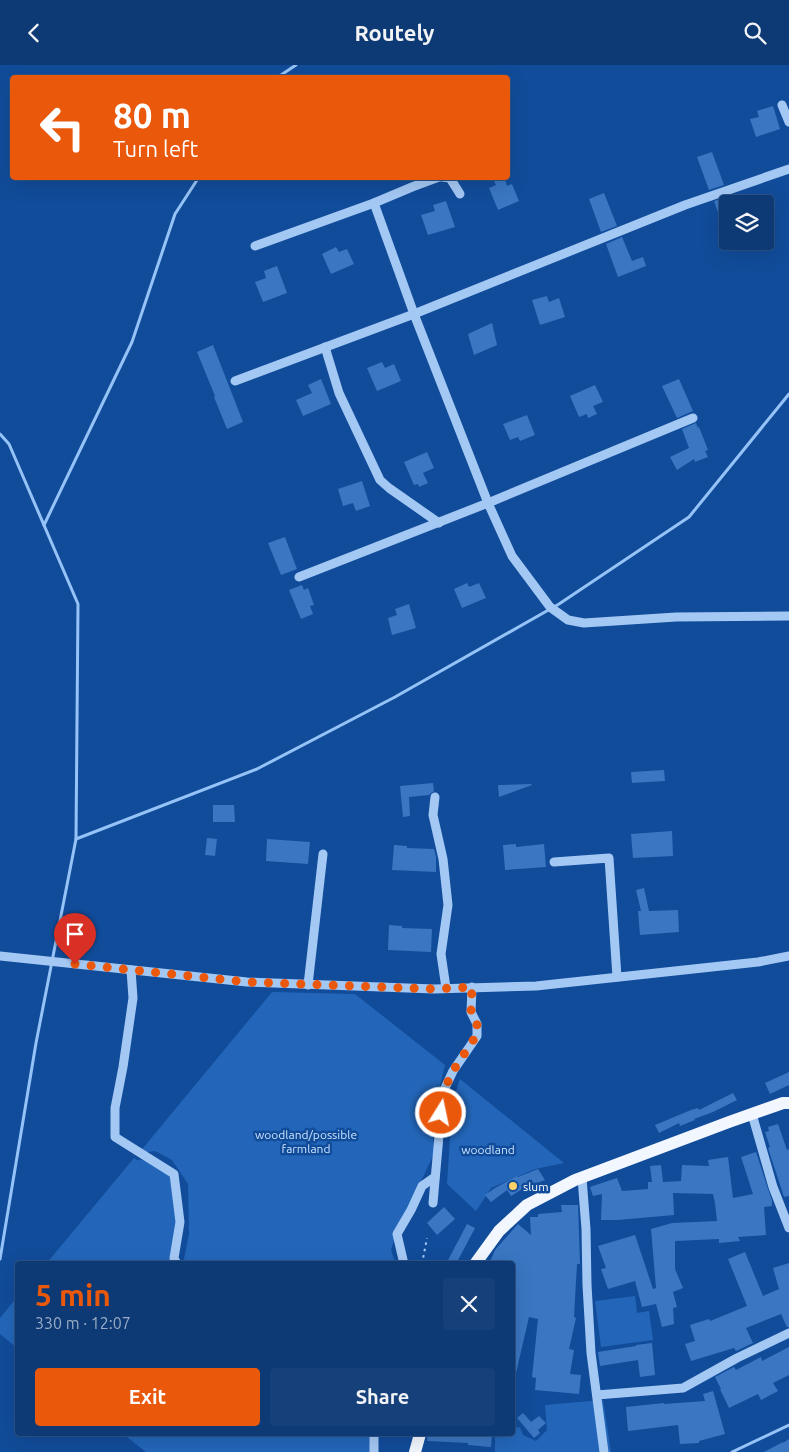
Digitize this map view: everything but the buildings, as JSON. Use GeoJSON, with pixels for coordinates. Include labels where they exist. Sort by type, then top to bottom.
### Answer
{"type":"FeatureCollection","features":[{"type":"Feature","properties":{"kind":"main road"},"geometry":{"type":"LineString","coordinates":[[477,1261],[499,1231],[527,1205],[582,1178],[752,1114],[783,1103],[789,1103]]}},
{"type":"Feature","properties":{"kind":"main road"},"geometry":{"type":"LineString","coordinates":[[415,1452],[419,1436]]}},
{"type":"Feature","properties":{"kind":"street"},"geometry":{"type":"LineString","coordinates":[[782,105],[789,122]]}},
{"type":"Feature","properties":{"kind":"street"},"geometry":{"type":"LineString","coordinates":[[235,381],[414,314],[685,205],[789,169]]}},
{"type":"Feature","properties":{"kind":"street"},"geometry":{"type":"LineString","coordinates":[[255,247],[432,180]]}},
{"type":"Feature","properties":{"kind":"street"},"geometry":{"type":"LineString","coordinates":[[451,180],[460,194]]}},
{"type":"Feature","properties":{"kind":"street"},"geometry":{"type":"LineString","coordinates":[[374,203],[414,314],[488,503],[512,556],[550,607],[568,619],[584,623],[676,617],[789,616]]}},
{"type":"Feature","properties":{"kind":"street"},"geometry":{"type":"LineString","coordinates":[[325,347],[339,393],[380,480],[439,523]]}},
{"type":"Feature","properties":{"kind":"street"},"geometry":{"type":"LineString","coordinates":[[299,577],[439,523],[693,418]]}},
{"type":"Feature","properties":{"kind":"street"},"geometry":{"type":"LineString","coordinates":[[435,797],[433,815],[443,859],[448,905],[441,954],[446,988]]}},
{"type":"Feature","properties":{"kind":"street"},"geometry":{"type":"LineString","coordinates":[[308,985],[323,853]]}},
{"type":"Feature","properties":{"kind":"street"},"geometry":{"type":"LineString","coordinates":[[554,862],[609,858],[617,977]]}},
{"type":"Feature","properties":{"kind":"street"},"geometry":{"type":"LineString","coordinates":[[0,956],[247,982],[446,988],[536,985],[758,962],[789,956]]}},
{"type":"Feature","properties":{"kind":"street"},"geometry":{"type":"LineString","coordinates":[[131,970],[133,998],[115,1107],[115,1137],[174,1174],[180,1222],[174,1258],[176,1261]]}},
{"type":"Feature","properties":{"kind":"street"},"geometry":{"type":"LineString","coordinates":[[432,1203],[445,1088],[453,1071],[476,1036],[477,1024],[471,1012],[472,987]]}},
{"type":"Feature","properties":{"kind":"street"},"geometry":{"type":"LineString","coordinates":[[752,1114],[773,1187],[789,1228]]}},
{"type":"Feature","properties":{"kind":"street"},"geometry":{"type":"LineString","coordinates":[[403,1261],[397,1234],[411,1211],[422,1186],[435,1177]]}},
{"type":"Feature","properties":{"kind":"street"},"geometry":{"type":"LineString","coordinates":[[582,1178],[591,1353],[604,1452]]}},
{"type":"Feature","properties":{"kind":"street"},"geometry":{"type":"LineString","coordinates":[[597,1395],[682,1388],[737,1358],[789,1333]]}},
{"type":"Feature","properties":{"kind":"street"},"geometry":{"type":"LineString","coordinates":[[374,1436],[374,1452]]}},
{"type":"Feature","properties":{"kind":"path"},"geometry":{"type":"LineString","coordinates":[[423,1261],[427,1238]]}},
{"type":"Feature","properties":{"kind":"green space","name":"woodland/possible farmland"},"geometry":{"type":"Polygon","coordinates":[[[272,992],[355,994],[445,1065],[432,1118],[434,1154],[396,1233],[391,1250],[395,1261],[184,1261],[189,1234],[188,1184],[172,1160],[155,1151],[139,1153],[272,992]]]}},
{"type":"Feature","properties":{"kind":"green space","name":"woodland"},"geometry":{"type":"Polygon","coordinates":[[[460,1079],[564,1163],[535,1169],[491,1188],[476,1211],[447,1184],[454,1097],[460,1079]]]}},
{"type":"Feature","properties":{"kind":"green space"},"geometry":{"type":"Polygon","coordinates":[[[134,1158],[137,1160],[154,1159],[177,1179],[178,1261],[48,1261],[134,1158]]]}},
{"type":"Feature","properties":{"kind":"green space"},"geometry":{"type":"Polygon","coordinates":[[[635,1296],[637,1313],[649,1311],[653,1340],[601,1347],[595,1301],[635,1296]]]}},
{"type":"Feature","properties":{"kind":"green space"},"geometry":{"type":"Polygon","coordinates":[[[15,1299],[15,1346],[0,1334],[0,1318],[15,1299]]]}},
{"type":"Feature","properties":{"kind":"green space"},"geometry":{"type":"Polygon","coordinates":[[[603,1400],[611,1452],[495,1452],[495,1436],[515,1436],[515,1428],[520,1427],[523,1435],[536,1441],[547,1430],[545,1405],[603,1400]]]}},
{"type":"Feature","properties":{"kind":"green space"},"geometry":{"type":"Polygon","coordinates":[[[126,1436],[371,1436],[370,1452],[146,1452],[126,1436]]]}},
{"type":"Feature","properties":{"kind":"waterway"},"geometry":{"type":"LineString","coordinates":[[281,75],[296,65]]}},
{"type":"Feature","properties":{"kind":"waterway"},"geometry":{"type":"LineString","coordinates":[[44,525],[132,342],[175,214],[197,180]]}},
{"type":"Feature","properties":{"kind":"waterway"},"geometry":{"type":"LineString","coordinates":[[76,839],[257,769],[395,697],[559,604],[689,517],[789,394]]}},
{"type":"Feature","properties":{"kind":"waterway"},"geometry":{"type":"LineString","coordinates":[[0,434],[9,444],[78,604],[76,839],[36,1043],[0,1259]]}},
{"type":"Feature","properties":{"kind":"waterway"},"geometry":{"type":"LineString","coordinates":[[732,1452],[789,1425]]}},
{"type":"Feature","properties":{"kind":"place","name":"slum"},"geometry":{"type":"Point","coordinates":[513,1186]}},
{"type":"Feature","properties":{"kind":"route"},"geometry":{"type":"LineString","coordinates":[[75,964],[247,982],[434,989],[472,987],[471,1012],[477,1024],[476,1036],[453,1071],[445,1088],[441,1113]]}}]}
